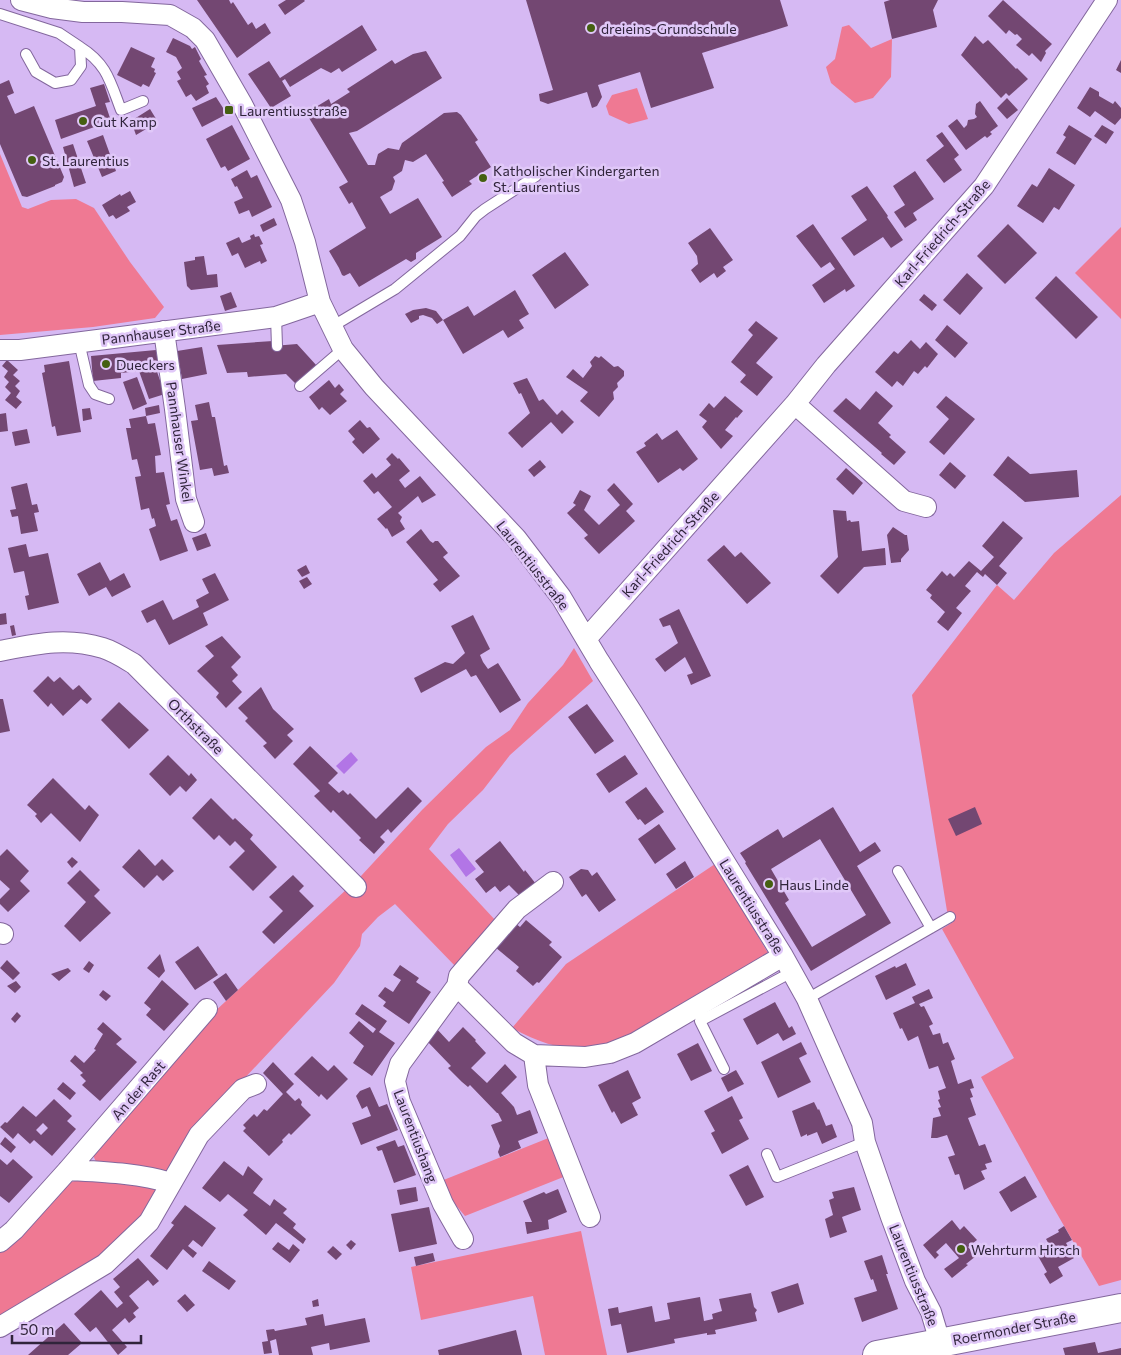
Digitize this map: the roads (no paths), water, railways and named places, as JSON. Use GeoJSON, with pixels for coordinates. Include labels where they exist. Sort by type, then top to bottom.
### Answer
{"type":"FeatureCollection","features":[{"type":"Feature","properties":{"kind":"main road","name":"Roermonder Straße"},"geometry":{"type":"LineString","coordinates":[[877,1355],[1121,1308]]}},
{"type":"Feature","properties":{"kind":"street","name":"Laurentiusstraße"},"geometry":{"type":"LineString","coordinates":[[21,0],[52,8],[83,12],[170,15],[193,28],[205,40],[242,104],[291,200],[305,242],[320,302],[343,349],[374,387],[516,538],[561,597],[788,964],[807,999],[862,1123],[865,1142],[891,1217],[915,1281],[931,1312],[940,1342]]}},
{"type":"Feature","properties":{"kind":"street","name":"Karl-Friedrich-Straße"},"geometry":{"type":"LineString","coordinates":[[586,639],[795,404],[826,365],[984,186],[1107,0]]}},
{"type":"Feature","properties":{"kind":"street","name":"Pannhauser Straße"},"geometry":{"type":"LineString","coordinates":[[0,350],[20,350],[276,317],[320,302]]}},
{"type":"Feature","properties":{"kind":"street","name":"Pannhauser Winkel"},"geometry":{"type":"LineString","coordinates":[[164,331],[186,500],[194,522]]}},
{"type":"Feature","properties":{"kind":"street"},"geometry":{"type":"LineString","coordinates":[[795,404],[904,501],[926,507]]}},
{"type":"Feature","properties":{"kind":"street","name":"Orthstraße"},"geometry":{"type":"LineString","coordinates":[[0,651],[43,643],[68,641],[104,648],[134,664],[356,887]]}},
{"type":"Feature","properties":{"kind":"street","name":"Laurentiushang"},"geometry":{"type":"LineString","coordinates":[[462,1239],[443,1204],[400,1102],[395,1081],[400,1064],[457,986],[459,976],[517,909],[552,882]]}},
{"type":"Feature","properties":{"kind":"street"},"geometry":{"type":"LineString","coordinates":[[457,986],[514,1043],[534,1055],[585,1057],[610,1053],[636,1044],[788,964]]}},
{"type":"Feature","properties":{"kind":"street","name":"An der Rast"},"geometry":{"type":"LineString","coordinates":[[0,1242],[14,1230],[68,1170],[208,1009]]}},
{"type":"Feature","properties":{"kind":"street"},"geometry":{"type":"LineString","coordinates":[[534,1055],[538,1085],[590,1217]]}},
{"type":"Feature","properties":{"kind":"street"},"geometry":{"type":"LineString","coordinates":[[0,1327],[105,1264],[149,1222],[199,1135],[242,1089],[256,1084]]}},
{"type":"Feature","properties":{"kind":"street"},"geometry":{"type":"LineString","coordinates":[[68,1170],[153,1177],[171,1183]]}},
{"type":"Feature","properties":{"kind":"lane"},"geometry":{"type":"LineString","coordinates":[[0,14],[59,33],[94,56],[108,75],[121,110],[143,102]]}},
{"type":"Feature","properties":{"kind":"lane"},"geometry":{"type":"LineString","coordinates":[[26,54],[36,72],[54,83],[71,80],[81,66],[80,47]]}},
{"type":"Feature","properties":{"kind":"lane"},"geometry":{"type":"LineString","coordinates":[[333,326],[395,289],[460,236],[476,216],[536,176]]}},
{"type":"Feature","properties":{"kind":"lane"},"geometry":{"type":"LineString","coordinates":[[276,317],[277,346]]}},
{"type":"Feature","properties":{"kind":"lane"},"geometry":{"type":"LineString","coordinates":[[79,342],[89,385],[95,394],[110,399]]}},
{"type":"Feature","properties":{"kind":"lane"},"geometry":{"type":"LineString","coordinates":[[300,386],[343,349]]}},
{"type":"Feature","properties":{"kind":"lane"},"geometry":{"type":"LineString","coordinates":[[898,871],[931,928]]}},
{"type":"Feature","properties":{"kind":"lane"},"geometry":{"type":"LineString","coordinates":[[807,999],[950,916]]}},
{"type":"Feature","properties":{"kind":"lane"},"geometry":{"type":"LineString","coordinates":[[724,1069],[700,1021],[788,964]]}},
{"type":"Feature","properties":{"kind":"lane"},"geometry":{"type":"LineString","coordinates":[[767,1154],[777,1177],[865,1142]]}},
{"type":"Feature","properties":{"kind":"place","name":"dreieins-Grundschule"},"geometry":{"type":"Point","coordinates":[591,28]}},
{"type":"Feature","properties":{"kind":"place","name":"Laurentiusstraße"},"geometry":{"type":"Point","coordinates":[229,110]}},
{"type":"Feature","properties":{"kind":"place","name":"Gut Kamp"},"geometry":{"type":"Point","coordinates":[83,121]}},
{"type":"Feature","properties":{"kind":"place","name":"St. Laurentius"},"geometry":{"type":"Point","coordinates":[32,160]}},
{"type":"Feature","properties":{"kind":"place","name":"Katholischer Kindergarten St. Laurentius"},"geometry":{"type":"Point","coordinates":[483,178]}},
{"type":"Feature","properties":{"kind":"place","name":"Dueckers"},"geometry":{"type":"Point","coordinates":[106,364]}},
{"type":"Feature","properties":{"kind":"place","name":"Haus Linde"},"geometry":{"type":"Point","coordinates":[769,884]}},
{"type":"Feature","properties":{"kind":"place","name":"Wehrturm Hirsch"},"geometry":{"type":"Point","coordinates":[961,1249]}}]}
